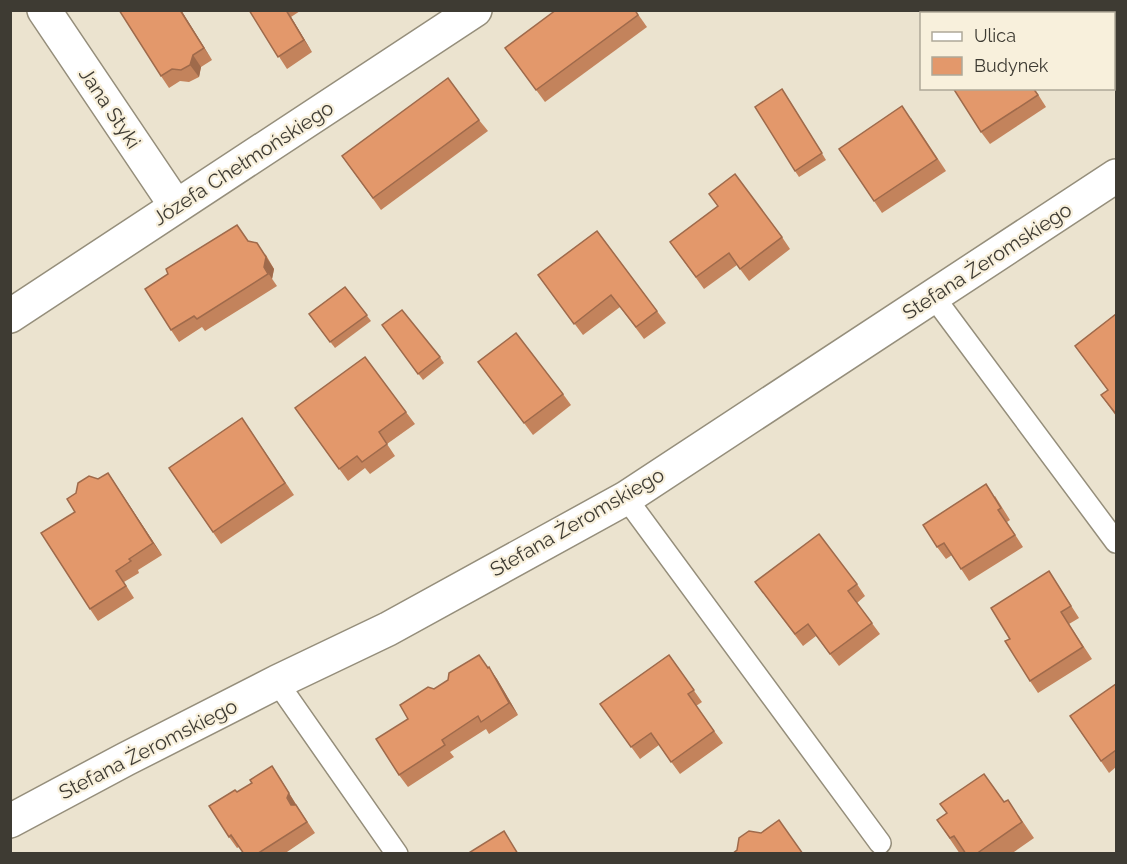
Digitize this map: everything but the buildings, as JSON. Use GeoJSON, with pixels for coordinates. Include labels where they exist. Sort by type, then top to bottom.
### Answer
{"type":"FeatureCollection","features":[{"type":"Feature","properties":{"kind":"street","name":"Jana Styki"},"geometry":{"type":"LineString","coordinates":[[44,10],[176,206]]}},
{"type":"Feature","properties":{"kind":"street","name":"Józefa Chełmońskiego"},"geometry":{"type":"LineString","coordinates":[[10,316],[475,10]]}},
{"type":"Feature","properties":{"kind":"street","name":"Stefana Żeromskiego"},"geometry":{"type":"LineString","coordinates":[[10,821],[277,682],[388,629],[626,498],[1116,176]]}},
{"type":"Feature","properties":{"kind":"lane"},"geometry":{"type":"LineString","coordinates":[[933,296],[1116,542]]}},
{"type":"Feature","properties":{"kind":"lane"},"geometry":{"type":"LineString","coordinates":[[626,498],[880,843]]}},
{"type":"Feature","properties":{"kind":"lane"},"geometry":{"type":"LineString","coordinates":[[277,682],[397,854]]}}]}
